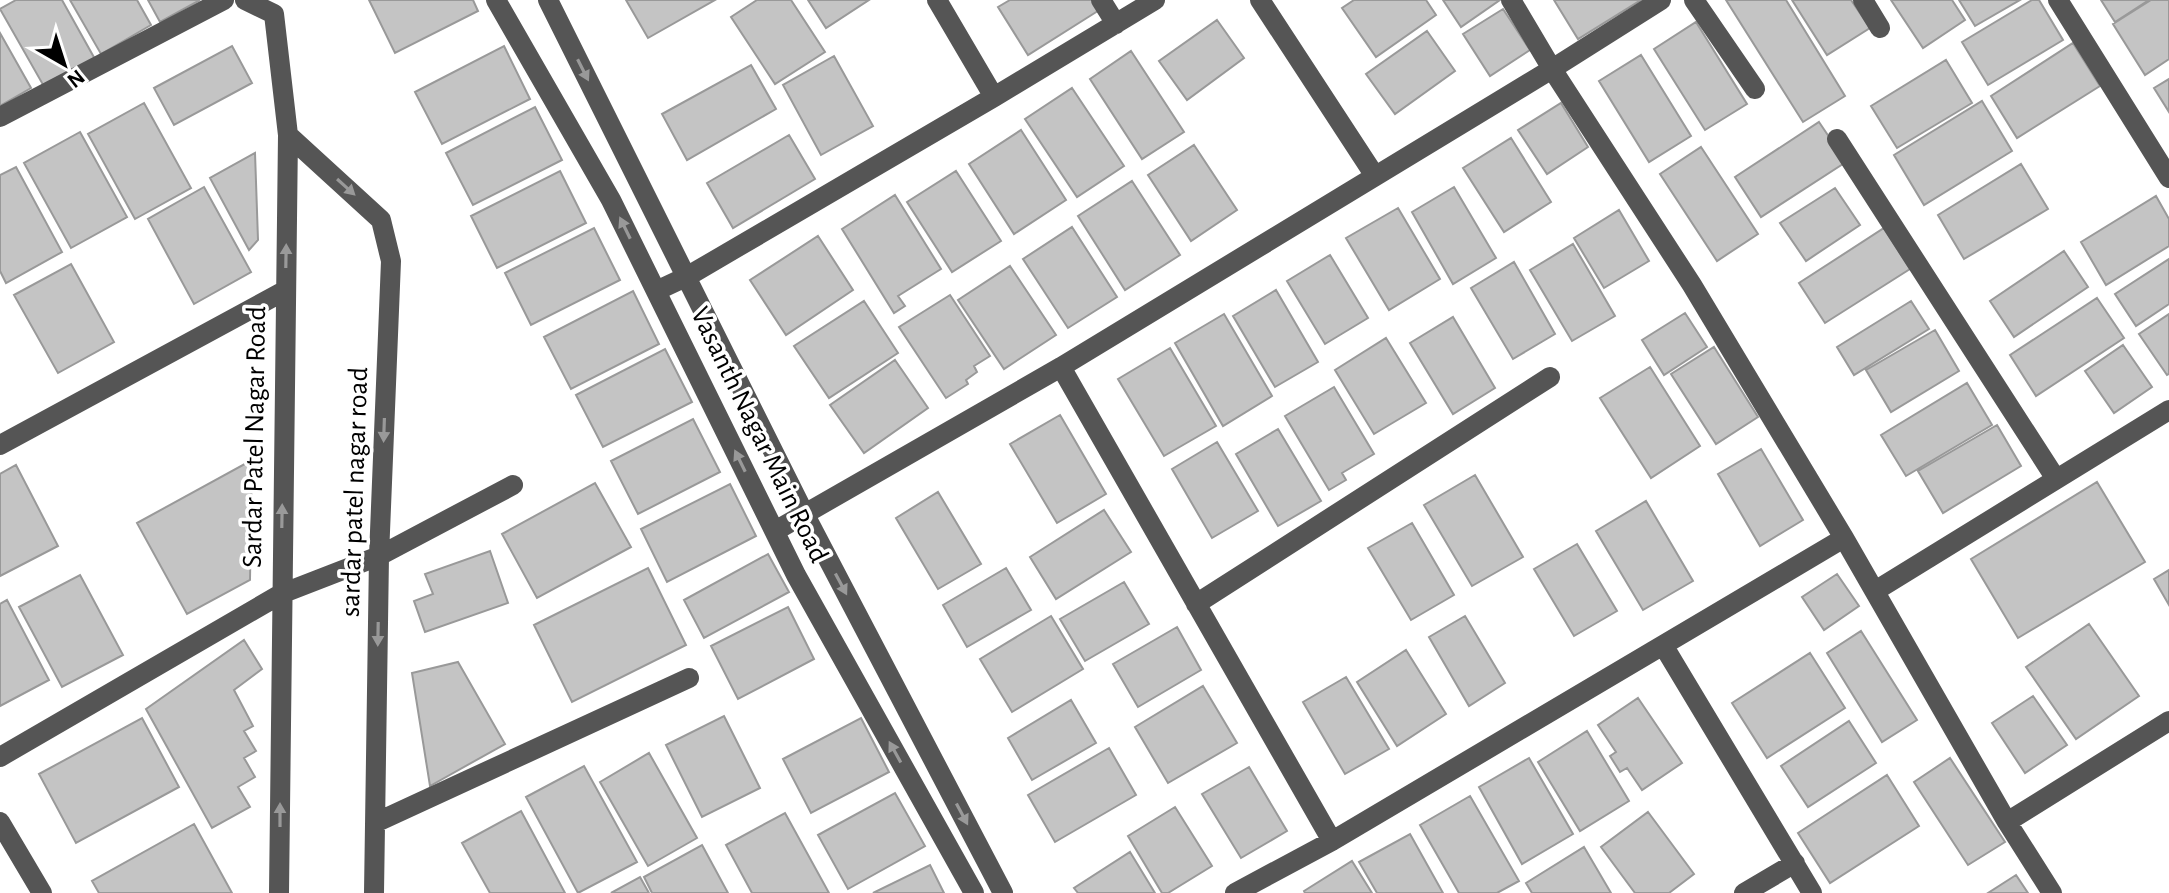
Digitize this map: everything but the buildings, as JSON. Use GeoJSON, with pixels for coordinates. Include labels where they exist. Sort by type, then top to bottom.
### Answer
{"type":"FeatureCollection","features":[{"type":"Feature","properties":{"kind":"street"},"geometry":{"type":"LineString","coordinates":[[0,117],[224,0]]}},
{"type":"Feature","properties":{"kind":"street","name":"Sardar Patel Nagar Road"},"geometry":{"type":"LineString","coordinates":[[245,0],[274,14],[288,135],[279,893]]}},
{"type":"Feature","properties":{"kind":"street","name":"Vasanth Nagar Main Road"},"geometry":{"type":"LineString","coordinates":[[496,0],[611,200],[796,575],[974,893]]}},
{"type":"Feature","properties":{"kind":"street","name":"Vasanth Nagar Main Road"},"geometry":{"type":"LineString","coordinates":[[548,0],[805,515],[1003,893]]}},
{"type":"Feature","properties":{"kind":"street"},"geometry":{"type":"LineString","coordinates":[[937,0],[994,97]]}},
{"type":"Feature","properties":{"kind":"street"},"geometry":{"type":"LineString","coordinates":[[1101,0],[1116,24]]}},
{"type":"Feature","properties":{"kind":"street"},"geometry":{"type":"LineString","coordinates":[[656,291],[688,276],[1155,0]]}},
{"type":"Feature","properties":{"kind":"street"},"geometry":{"type":"LineString","coordinates":[[1260,0],[1375,176]]}},
{"type":"Feature","properties":{"kind":"street"},"geometry":{"type":"LineString","coordinates":[[1511,0],[1692,285],[1844,538],[2007,822],[2052,893]]}},
{"type":"Feature","properties":{"kind":"street"},"geometry":{"type":"LineString","coordinates":[[775,531],[1061,367],[1661,0]]}},
{"type":"Feature","properties":{"kind":"street"},"geometry":{"type":"LineString","coordinates":[[1694,0],[1755,89]]}},
{"type":"Feature","properties":{"kind":"street"},"geometry":{"type":"LineString","coordinates":[[1863,0],[1880,28]]}},
{"type":"Feature","properties":{"kind":"street"},"geometry":{"type":"LineString","coordinates":[[2058,0],[2169,178]]}},
{"type":"Feature","properties":{"kind":"street","name":"sardar patel nagar road"},"geometry":{"type":"LineString","coordinates":[[288,135],[381,220],[391,261],[379,556],[374,893]]}},
{"type":"Feature","properties":{"kind":"street"},"geometry":{"type":"LineString","coordinates":[[1837,139],[2056,479]]}},
{"type":"Feature","properties":{"kind":"street"},"geometry":{"type":"LineString","coordinates":[[0,445],[286,290]]}},
{"type":"Feature","properties":{"kind":"street"},"geometry":{"type":"LineString","coordinates":[[1061,367],[1332,841]]}},
{"type":"Feature","properties":{"kind":"street"},"geometry":{"type":"LineString","coordinates":[[1196,604],[1550,377]]}},
{"type":"Feature","properties":{"kind":"street"},"geometry":{"type":"LineString","coordinates":[[1875,591],[2169,410]]}},
{"type":"Feature","properties":{"kind":"street"},"geometry":{"type":"LineString","coordinates":[[0,757],[281,594],[379,556],[513,485]]}},
{"type":"Feature","properties":{"kind":"street"},"geometry":{"type":"LineString","coordinates":[[1235,893],[1332,841],[1844,538]]}},
{"type":"Feature","properties":{"kind":"street"},"geometry":{"type":"LineString","coordinates":[[1663,645],[1812,893]]}},
{"type":"Feature","properties":{"kind":"street"},"geometry":{"type":"LineString","coordinates":[[375,823],[689,678]]}},
{"type":"Feature","properties":{"kind":"street"},"geometry":{"type":"LineString","coordinates":[[2007,822],[2169,721]]}},
{"type":"Feature","properties":{"kind":"street"},"geometry":{"type":"LineString","coordinates":[[0,822],[42,893]]}},
{"type":"Feature","properties":{"kind":"street"},"geometry":{"type":"LineString","coordinates":[[1744,893],[1795,863]]}}]}
